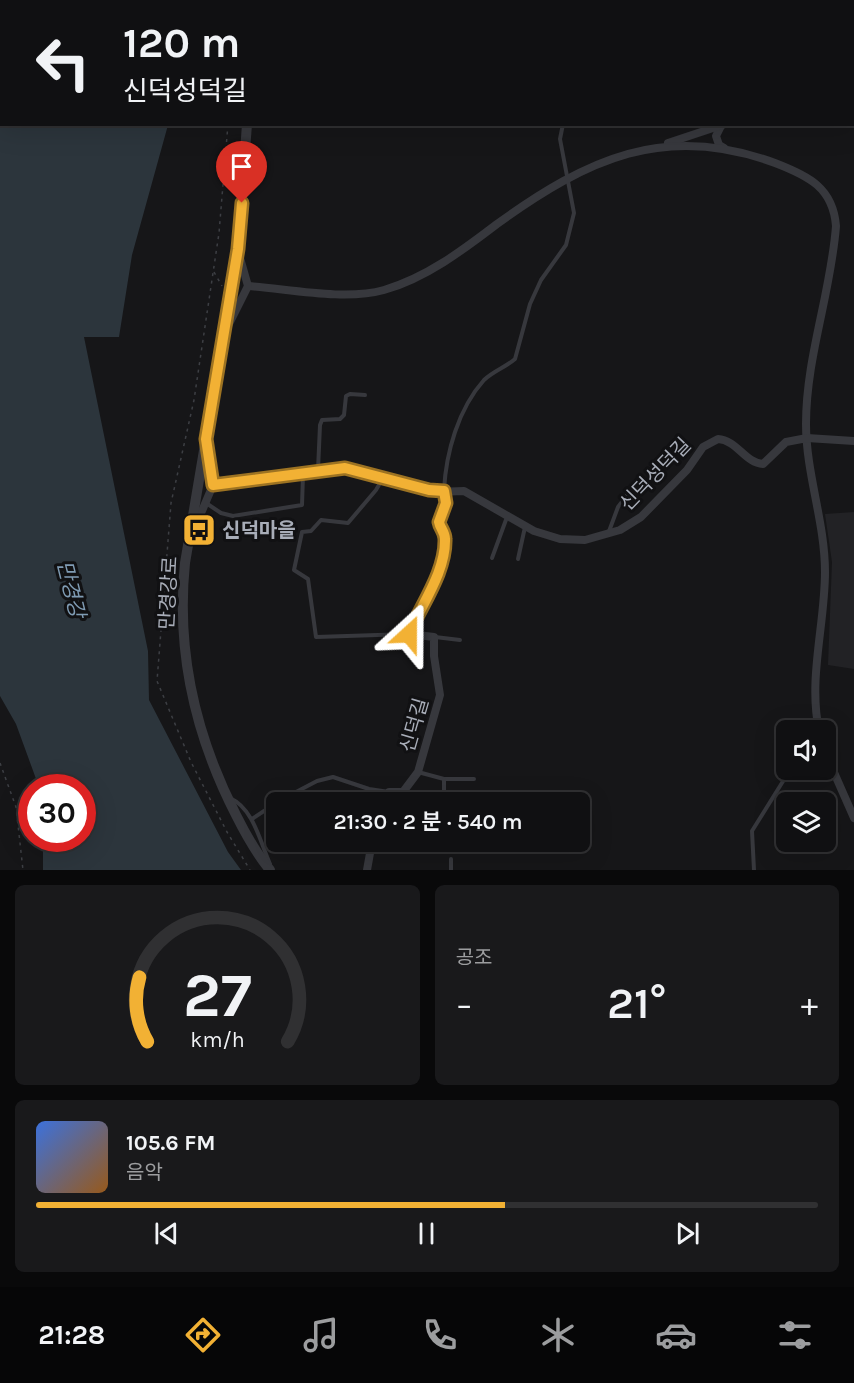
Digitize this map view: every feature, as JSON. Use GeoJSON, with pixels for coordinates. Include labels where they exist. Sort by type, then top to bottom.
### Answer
{"type":"FeatureCollection","features":[{"type":"Feature","properties":{"kind":"street","name":"만경강로"},"geometry":{"type":"LineString","coordinates":[[247,126],[238,249],[190,539],[183,597],[187,660],[204,742],[226,796],[254,848],[272,870]]}},
{"type":"Feature","properties":{"kind":"street"},"geometry":{"type":"LineString","coordinates":[[248,286],[356,294],[384,290],[416,277],[454,256],[537,195],[567,178],[634,151],[720,126]]}},
{"type":"Feature","properties":{"kind":"street"},"geometry":{"type":"LineString","coordinates":[[722,126],[717,132],[716,140],[725,149]]}},
{"type":"Feature","properties":{"kind":"street"},"geometry":{"type":"LineString","coordinates":[[652,147],[692,146],[725,149],[768,161],[804,177],[823,189],[833,204],[835,240],[808,387],[807,438],[825,555],[824,597],[816,684],[819,720]]}},
{"type":"Feature","properties":{"kind":"street"},"geometry":{"type":"LineString","coordinates":[[224,333],[248,286],[238,249]]}},
{"type":"Feature","properties":{"kind":"street","name":"신덕성덕길"},"geometry":{"type":"LineString","coordinates":[[213,485],[345,468],[429,490],[464,491],[525,527],[560,539],[585,540],[608,535],[640,517],[687,470],[697,453],[710,442],[724,439],[756,464],[763,464],[786,442],[807,438],[854,441]]}},
{"type":"Feature","properties":{"kind":"street"},"geometry":{"type":"LineString","coordinates":[[190,539],[213,485]]}},
{"type":"Feature","properties":{"kind":"street"},"geometry":{"type":"LineString","coordinates":[[434,637],[409,634],[437,574],[444,552],[445,536],[439,522],[446,503],[444,491]]}},
{"type":"Feature","properties":{"kind":"street","name":"신덕길"},"geometry":{"type":"LineString","coordinates":[[403,792],[418,772],[440,695],[434,656],[434,637]]}},
{"type":"Feature","properties":{"kind":"street"},"geometry":{"type":"LineString","coordinates":[[836,777],[854,818]]}},
{"type":"Feature","properties":{"kind":"street"},"geometry":{"type":"LineString","coordinates":[[367,870],[370,852]]}},
{"type":"Feature","properties":{"kind":"lane"},"geometry":{"type":"LineString","coordinates":[[444,491],[447,458],[460,421],[485,380],[515,358],[530,304],[542,280],[566,245],[574,213],[560,139],[563,126]]}},
{"type":"Feature","properties":{"kind":"lane"},"geometry":{"type":"LineString","coordinates":[[318,470],[322,420],[340,419],[344,415],[346,396],[364,395]]}},
{"type":"Feature","properties":{"kind":"lane"},"geometry":{"type":"LineString","coordinates":[[206,439],[213,485]]}},
{"type":"Feature","properties":{"kind":"lane"},"geometry":{"type":"LineString","coordinates":[[206,503],[220,513],[233,516],[260,509],[302,505],[303,473]]}},
{"type":"Feature","properties":{"kind":"lane"},"geometry":{"type":"LineString","coordinates":[[383,477],[376,490],[348,523],[321,520],[311,531],[302,532],[294,570],[302,573],[310,585],[316,637],[409,634]]}},
{"type":"Feature","properties":{"kind":"lane"},"geometry":{"type":"LineString","coordinates":[[608,535],[618,507],[641,477]]}},
{"type":"Feature","properties":{"kind":"lane"},"geometry":{"type":"LineString","coordinates":[[492,558],[507,517]]}},
{"type":"Feature","properties":{"kind":"lane"},"geometry":{"type":"LineString","coordinates":[[518,560],[525,527]]}},
{"type":"Feature","properties":{"kind":"lane"},"geometry":{"type":"LineString","coordinates":[[434,637],[460,640]]}},
{"type":"Feature","properties":{"kind":"lane"},"geometry":{"type":"LineString","coordinates":[[418,772],[444,779],[474,779]]}},
{"type":"Feature","properties":{"kind":"lane"},"geometry":{"type":"LineString","coordinates":[[296,792],[317,781],[333,777],[369,789],[389,792]]}},
{"type":"Feature","properties":{"kind":"lane"},"geometry":{"type":"LineString","coordinates":[[444,779],[444,792]]}},
{"type":"Feature","properties":{"kind":"lane"},"geometry":{"type":"LineString","coordinates":[[754,870],[752,831],[784,780]]}},
{"type":"Feature","properties":{"kind":"lane"},"geometry":{"type":"LineString","coordinates":[[226,796],[237,801],[252,819],[272,870]]}},
{"type":"Feature","properties":{"kind":"lane"},"geometry":{"type":"LineString","coordinates":[[252,819],[266,810]]}},
{"type":"Feature","properties":{"kind":"lane"},"geometry":{"type":"LineString","coordinates":[[451,859],[451,870]]}},
{"type":"Feature","properties":{"kind":"path"},"geometry":{"type":"LineString","coordinates":[[213,272],[229,297]]}},
{"type":"Feature","properties":{"kind":"path"},"geometry":{"type":"LineString","coordinates":[[0,763],[16,807],[23,870]]}},
{"type":"Feature","properties":{"kind":"shaded area"},"geometry":{"type":"Polygon","coordinates":[[[854,512],[854,669],[828,665],[832,562],[825,514],[854,512]]]}},
{"type":"Feature","properties":{"kind":"water","name":"만경강"},"geometry":{"type":"Polygon","coordinates":[[[0,126],[168,126],[132,255],[119,337],[84,337],[148,651],[149,700],[228,852],[241,870],[43,870],[43,852],[96,852],[96,774],[34,774],[16,724],[0,696],[0,126]]]}},
{"type":"Feature","properties":{"kind":"place","name":"신덕마을"},"geometry":{"type":"Point","coordinates":[199,530]}},
{"type":"Feature","properties":{"kind":"route"},"geometry":{"type":"LineString","coordinates":[[242,203],[238,249],[206,439],[213,485],[345,468],[436,492],[444,491],[446,503],[439,526],[445,536],[444,552],[437,574],[409,634]]}}]}
